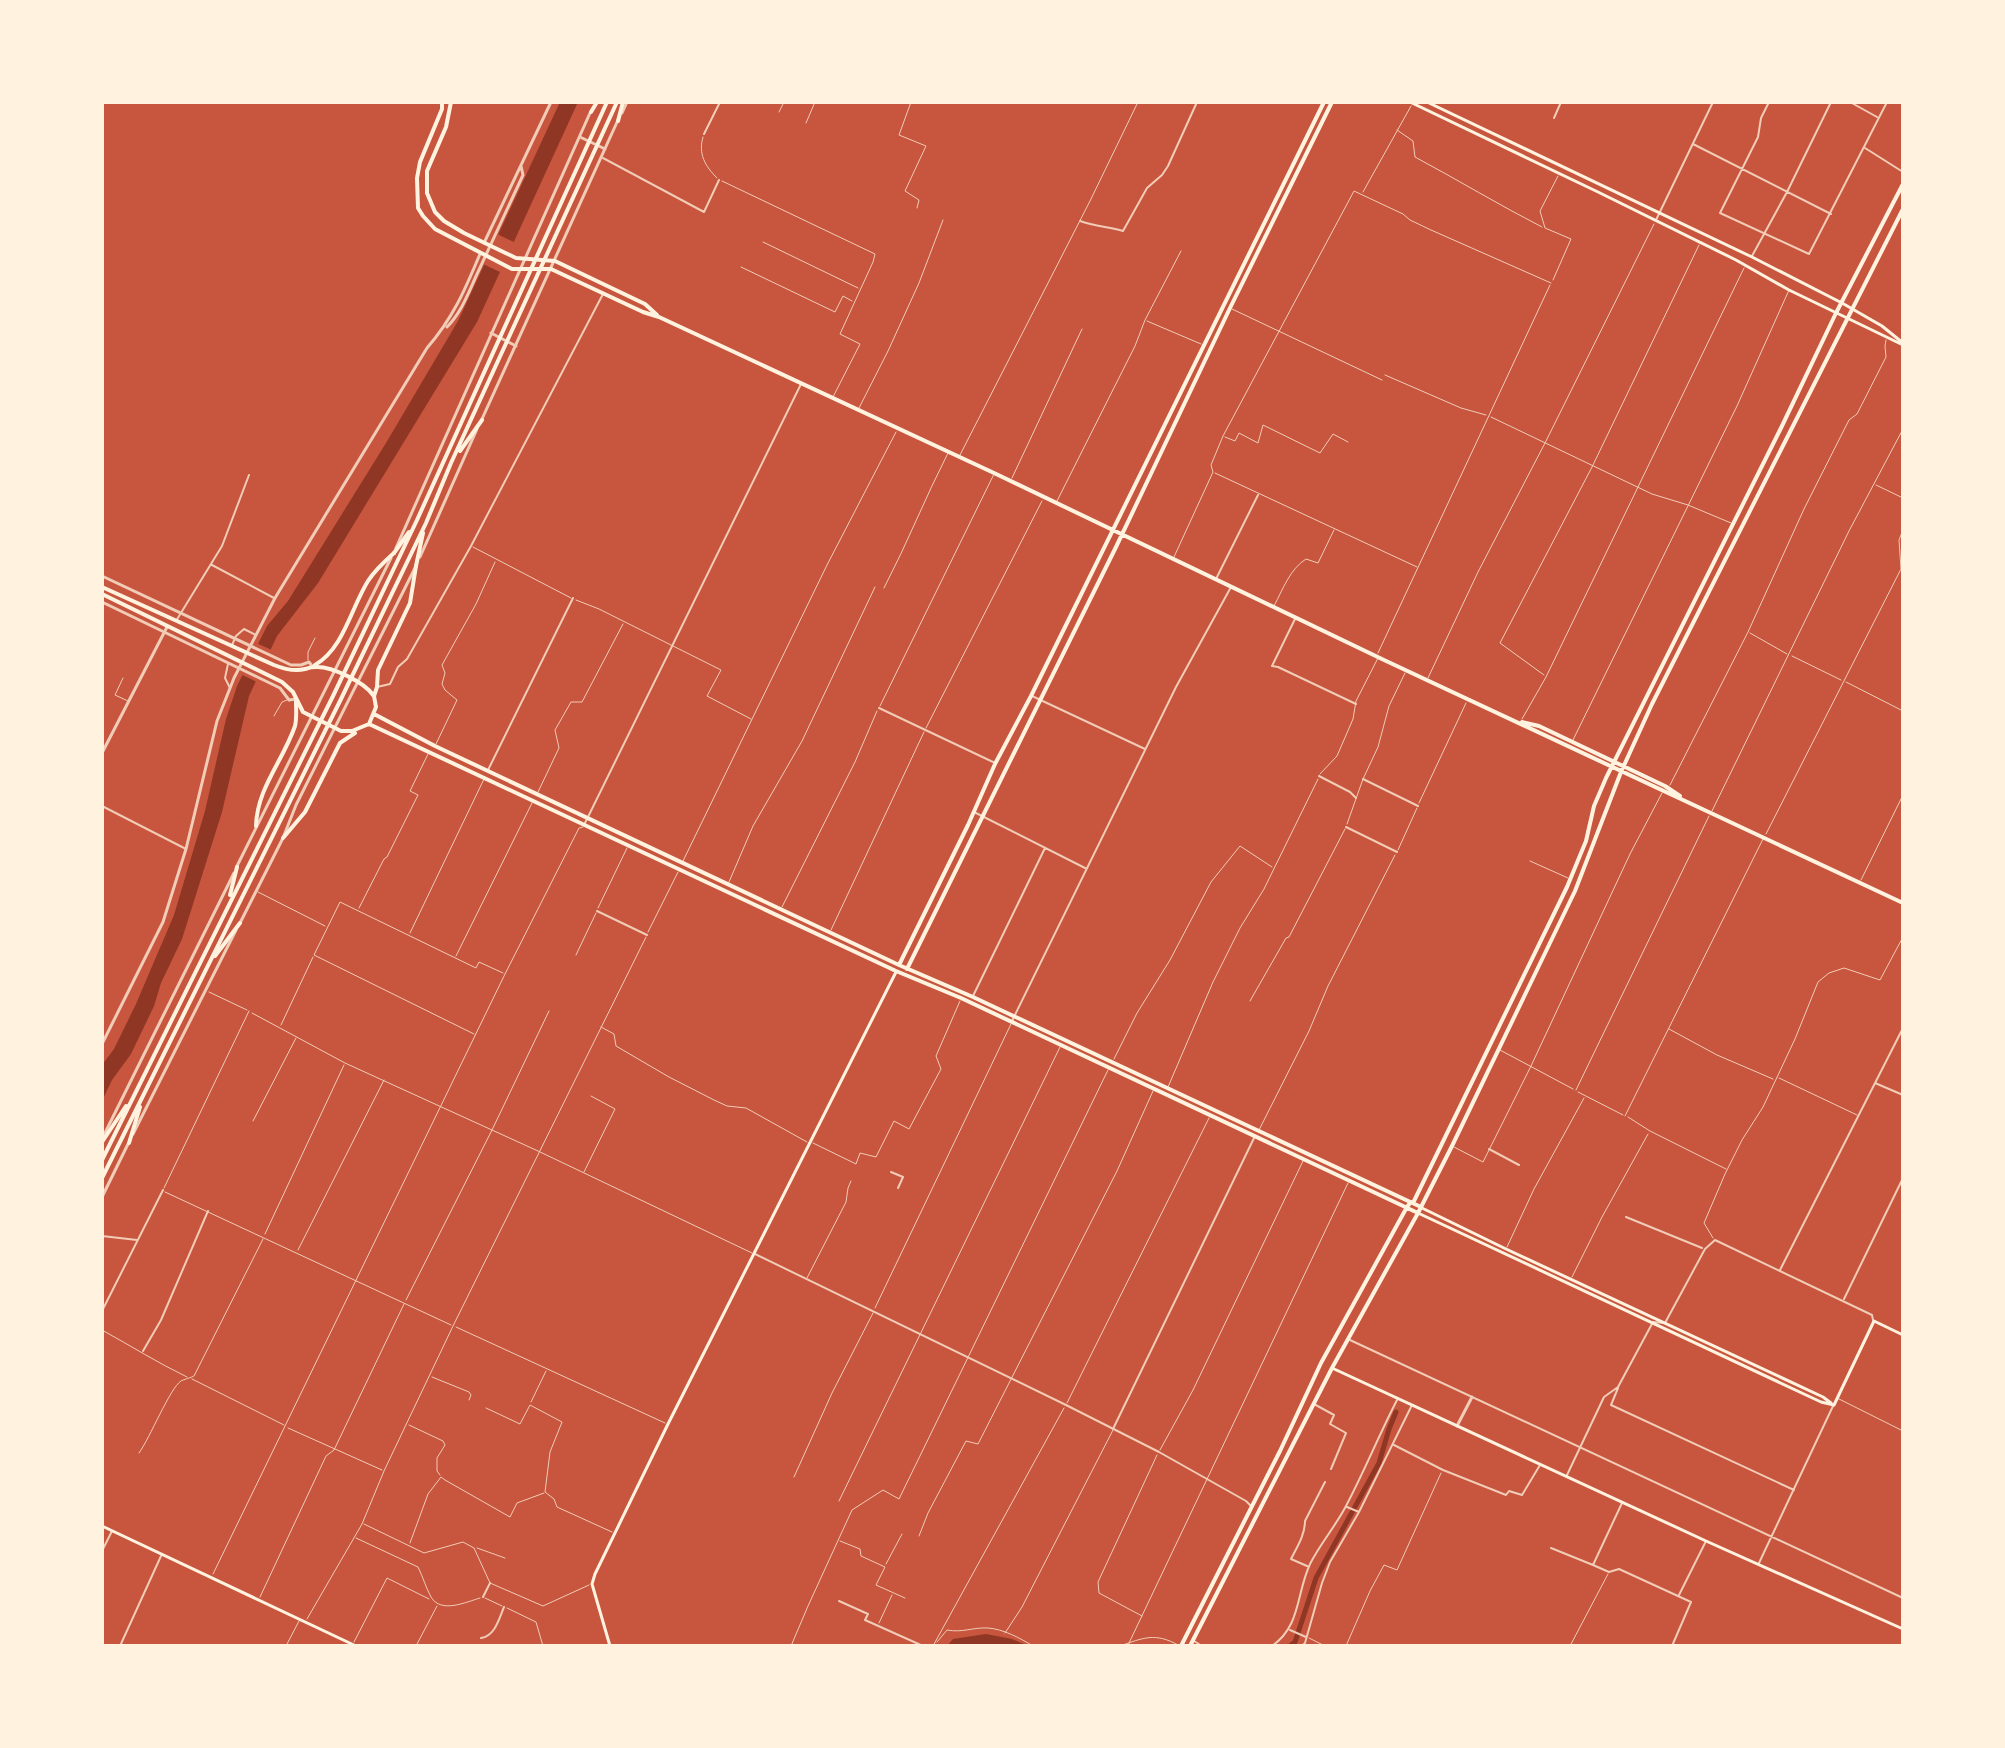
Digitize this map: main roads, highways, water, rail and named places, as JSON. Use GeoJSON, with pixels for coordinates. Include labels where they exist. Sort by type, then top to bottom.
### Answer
{"type":"FeatureCollection","features":[{"type":"Feature","properties":{"kind":"main road"},"geometry":{"type":"LineString","coordinates":[[442,102],[417,178],[418,208],[435,229],[510,268],[551,269],[659,317],[994,473],[1406,671],[1612,764]]}},
{"type":"Feature","properties":{"kind":"main road"},"geometry":{"type":"LineString","coordinates":[[451,102],[446,127],[427,171],[427,193],[435,212],[444,221],[486,244],[515,257],[555,261],[645,304],[659,317]]}},
{"type":"Feature","properties":{"kind":"main road"},"geometry":{"type":"LineString","coordinates":[[591,112],[596,102]]}},
{"type":"Feature","properties":{"kind":"main road"},"geometry":{"type":"LineString","coordinates":[[102,1178],[341,699],[426,523],[613,112],[622,102]]}},
{"type":"Feature","properties":{"kind":"main road"},"geometry":{"type":"LineString","coordinates":[[618,121],[622,102]]}},
{"type":"Feature","properties":{"kind":"main road"},"geometry":{"type":"LineString","coordinates":[[610,1646],[592,1584],[595,1574],[1324,102]]}},
{"type":"Feature","properties":{"kind":"main road"},"geometry":{"type":"LineString","coordinates":[[907,969],[1332,102]]}},
{"type":"Feature","properties":{"kind":"main road"},"geometry":{"type":"LineString","coordinates":[[1427,102],[1752,257],[1882,326],[1903,344]]}},
{"type":"Feature","properties":{"kind":"main road"},"geometry":{"type":"LineString","coordinates":[[1411,103],[1903,344]]}},
{"type":"Feature","properties":{"kind":"main road"},"geometry":{"type":"LineString","coordinates":[[102,1160],[333,696],[417,520],[606,105]]}},
{"type":"Feature","properties":{"kind":"main road"},"geometry":{"type":"LineString","coordinates":[[1181,1646],[1321,1363],[1439,1154],[1571,879],[1586,841],[1594,806],[1612,764],[1903,184]]}},
{"type":"Feature","properties":{"kind":"main road"},"geometry":{"type":"LineString","coordinates":[[1192,1643],[1332,1368],[1452,1146],[1575,891],[1622,769],[1652,704],[1903,209]]}},
{"type":"Feature","properties":{"kind":"main road"},"geometry":{"type":"LineString","coordinates":[[451,463],[482,420]]}},
{"type":"Feature","properties":{"kind":"main road"},"geometry":{"type":"LineString","coordinates":[[102,587],[274,665],[295,670],[324,660],[332,652],[381,561],[394,553],[417,520]]}},
{"type":"Feature","properties":{"kind":"main road"},"geometry":{"type":"LineString","coordinates":[[374,696],[378,670],[410,603],[426,523]]}},
{"type":"Feature","properties":{"kind":"main road"},"geometry":{"type":"LineString","coordinates":[[102,594],[236,663],[288,686],[300,709],[307,714],[341,731],[360,729]]}},
{"type":"Feature","properties":{"kind":"main road"},"geometry":{"type":"LineString","coordinates":[[283,838],[305,812],[340,743],[369,724],[376,702],[362,684],[331,669],[311,664]]}},
{"type":"Feature","properties":{"kind":"main road"},"geometry":{"type":"LineString","coordinates":[[256,826],[262,792],[295,726],[296,699]]}},
{"type":"Feature","properties":{"kind":"main road"},"geometry":{"type":"LineString","coordinates":[[374,714],[897,968],[907,969],[973,997],[1061,1045],[1167,1089],[1304,1159],[1571,1279],[1823,1397],[1834,1405]]}},
{"type":"Feature","properties":{"kind":"main road"},"geometry":{"type":"LineString","coordinates":[[1506,716],[1539,726],[1689,802],[1903,903]]}},
{"type":"Feature","properties":{"kind":"main road"},"geometry":{"type":"LineString","coordinates":[[369,724],[679,870],[1013,1019],[1210,1116],[1256,1134],[1408,1205]]}},
{"type":"Feature","properties":{"kind":"main road"},"geometry":{"type":"LineString","coordinates":[[228,905],[237,867]]}},
{"type":"Feature","properties":{"kind":"main road"},"geometry":{"type":"LineString","coordinates":[[209,964],[240,923]]}},
{"type":"Feature","properties":{"kind":"main road"},"geometry":{"type":"LineString","coordinates":[[102,1140],[136,1091]]}},
{"type":"Feature","properties":{"kind":"main road"},"geometry":{"type":"LineString","coordinates":[[129,1143],[144,1093]]}},
{"type":"Feature","properties":{"kind":"main road"},"geometry":{"type":"LineString","coordinates":[[1420,1210],[1821,1402],[1834,1405]]}},
{"type":"Feature","properties":{"kind":"main road"},"geometry":{"type":"LineString","coordinates":[[1834,1405],[1874,1321],[1903,1335]]}},
{"type":"Feature","properties":{"kind":"main road"},"geometry":{"type":"LineString","coordinates":[[1332,1368],[1903,1629]]}},
{"type":"Feature","properties":{"kind":"main road"},"geometry":{"type":"LineString","coordinates":[[102,1526],[354,1645]]}},
{"type":"Feature","properties":{"kind":"waterway"},"geometry":{"type":"LineString","coordinates":[[1290,1646],[1295,1642],[1316,1578],[1379,1463],[1396,1412]]}}]}
